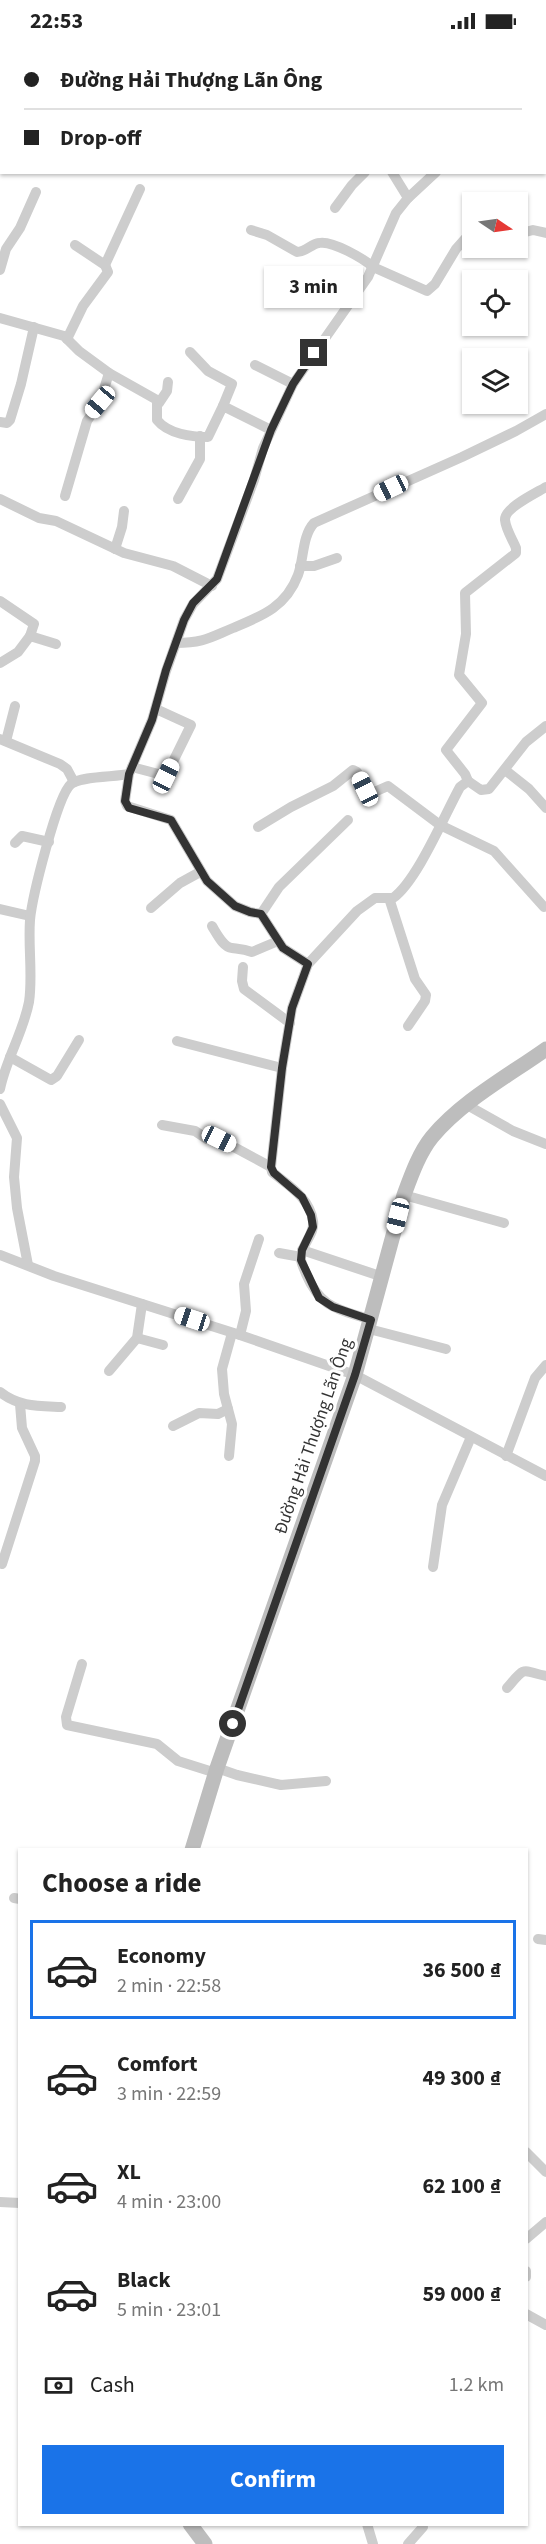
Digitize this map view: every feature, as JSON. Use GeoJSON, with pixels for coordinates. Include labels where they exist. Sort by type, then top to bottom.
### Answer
{"type":"FeatureCollection","features":[{"type":"Feature","properties":{"kind":"street"},"geometry":{"type":"LineString","coordinates":[[335,208],[363,174]]}},
{"type":"Feature","properties":{"kind":"street"},"geometry":{"type":"LineString","coordinates":[[393,174],[408,198]]}},
{"type":"Feature","properties":{"kind":"street"},"geometry":{"type":"LineString","coordinates":[[308,964],[283,948],[261,914],[235,906],[200,872],[192,851],[171,820],[129,808],[125,804],[130,771],[156,709],[176,643],[191,607],[212,586],[224,563],[271,430],[293,384],[373,267],[392,219],[408,198],[434,174]]}},
{"type":"Feature","properties":{"kind":"street"},"geometry":{"type":"LineString","coordinates":[[68,339],[83,306],[107,274],[105,265],[140,189]]}},
{"type":"Feature","properties":{"kind":"street"},"geometry":{"type":"LineString","coordinates":[[0,270],[6,249],[20,228],[36,192]]}},
{"type":"Feature","properties":{"kind":"street"},"geometry":{"type":"LineString","coordinates":[[251,230],[264,233],[297,252],[302,252],[318,243],[335,245],[368,262],[373,267],[427,291],[435,284],[462,242]]}},
{"type":"Feature","properties":{"kind":"street"},"geometry":{"type":"LineString","coordinates":[[528,231],[546,233]]}},
{"type":"Feature","properties":{"kind":"street"},"geometry":{"type":"LineString","coordinates":[[75,245],[105,265]]}},
{"type":"Feature","properties":{"kind":"street"},"geometry":{"type":"LineString","coordinates":[[0,318],[68,339],[79,351],[109,373],[159,403]]}},
{"type":"Feature","properties":{"kind":"street"},"geometry":{"type":"LineString","coordinates":[[0,422],[7,423],[10,420],[34,327]]}},
{"type":"Feature","properties":{"kind":"street"},"geometry":{"type":"LineString","coordinates":[[168,382],[167,391],[159,403],[156,415],[160,424],[182,434],[210,435],[232,384],[208,371],[190,352]]}},
{"type":"Feature","properties":{"kind":"street"},"geometry":{"type":"LineString","coordinates":[[255,365],[293,384]]}},
{"type":"Feature","properties":{"kind":"street"},"geometry":{"type":"LineString","coordinates":[[65,496],[87,421],[100,402],[109,373]]}},
{"type":"Feature","properties":{"kind":"street"},"geometry":{"type":"LineString","coordinates":[[223,406],[271,430]]}},
{"type":"Feature","properties":{"kind":"street"},"geometry":{"type":"LineString","coordinates":[[176,643],[207,640],[271,612],[290,592],[300,566],[308,532],[314,523],[545,417]]}},
{"type":"Feature","properties":{"kind":"street"},"geometry":{"type":"LineString","coordinates":[[178,499],[200,459],[200,436]]}},
{"type":"Feature","properties":{"kind":"street"},"geometry":{"type":"LineString","coordinates":[[545,729],[526,742],[487,790],[481,790],[468,781],[446,750],[482,704],[459,675],[466,634],[465,593],[477,581],[516,553],[505,517],[513,508],[546,487]]}},
{"type":"Feature","properties":{"kind":"street"},"geometry":{"type":"LineString","coordinates":[[0,499],[39,518],[57,522],[115,549],[173,566],[212,586]]}},
{"type":"Feature","properties":{"kind":"street"},"geometry":{"type":"LineString","coordinates":[[115,549],[124,511]]}},
{"type":"Feature","properties":{"kind":"street"},"geometry":{"type":"LineString","coordinates":[[300,566],[314,566],[337,558]]}},
{"type":"Feature","properties":{"kind":"street"},"geometry":{"type":"LineString","coordinates":[[0,601],[34,624],[30,636],[18,652],[0,663]]}},
{"type":"Feature","properties":{"kind":"street"},"geometry":{"type":"LineString","coordinates":[[30,636],[56,644]]}},
{"type":"Feature","properties":{"kind":"street"},"geometry":{"type":"LineString","coordinates":[[15,706],[3,740],[65,767],[74,782]]}},
{"type":"Feature","properties":{"kind":"street"},"geometry":{"type":"LineString","coordinates":[[0,1089],[29,1001],[30,916],[61,800],[67,788],[74,782],[130,771],[166,776],[191,725],[156,709]]}},
{"type":"Feature","properties":{"kind":"street"},"geometry":{"type":"LineString","coordinates":[[258,827],[333,786],[353,770],[357,772],[367,791],[372,793],[383,786],[388,786],[440,825],[494,851],[544,907]]}},
{"type":"Feature","properties":{"kind":"street"},"geometry":{"type":"LineString","coordinates":[[505,770],[529,789],[546,808]]}},
{"type":"Feature","properties":{"kind":"street"},"geometry":{"type":"LineString","coordinates":[[447,1349],[370,1324],[319,1298],[309,1281],[301,1254],[312,1231],[311,1215],[302,1197],[274,1173],[271,1167],[282,1068],[290,1023],[296,994],[308,964],[357,911],[375,898],[396,896],[414,872],[460,787],[468,781]]}},
{"type":"Feature","properties":{"kind":"street"},"geometry":{"type":"LineString","coordinates":[[261,914],[279,887],[348,820]]}},
{"type":"Feature","properties":{"kind":"street"},"geometry":{"type":"LineString","coordinates":[[15,843],[22,836],[49,842]]}},
{"type":"Feature","properties":{"kind":"street"},"geometry":{"type":"LineString","coordinates":[[151,908],[180,883],[200,872]]}},
{"type":"Feature","properties":{"kind":"street"},"geometry":{"type":"LineString","coordinates":[[389,898],[415,978],[426,995],[425,1001],[408,1026]]}},
{"type":"Feature","properties":{"kind":"street"},"geometry":{"type":"LineString","coordinates":[[0,909],[30,916]]}},
{"type":"Feature","properties":{"kind":"street"},"geometry":{"type":"LineString","coordinates":[[212,926],[225,946],[230,948],[242,948],[252,952],[278,941]]}},
{"type":"Feature","properties":{"kind":"street"},"geometry":{"type":"LineString","coordinates":[[243,967],[244,990],[290,1023]]}},
{"type":"Feature","properties":{"kind":"street"},"geometry":{"type":"LineString","coordinates":[[10,1057],[51,1080],[57,1076],[79,1040]]}},
{"type":"Feature","properties":{"kind":"street"},"geometry":{"type":"LineString","coordinates":[[177,1041],[282,1068]]}},
{"type":"Feature","properties":{"kind":"street","name":"Đường Hải Thượng Lãn Ông"},"geometry":{"type":"LineString","coordinates":[[193,1848],[217,1770],[355,1375],[404,1195],[414,1168],[431,1138],[467,1105],[546,1049]]}},
{"type":"Feature","properties":{"kind":"street"},"geometry":{"type":"LineString","coordinates":[[0,1104],[16,1138],[14,1177],[17,1208],[28,1265]]}},
{"type":"Feature","properties":{"kind":"street"},"geometry":{"type":"LineString","coordinates":[[467,1105],[513,1131],[546,1144]]}},
{"type":"Feature","properties":{"kind":"street"},"geometry":{"type":"LineString","coordinates":[[162,1125],[195,1131],[207,1139],[219,1139],[271,1167]]}},
{"type":"Feature","properties":{"kind":"street"},"geometry":{"type":"LineString","coordinates":[[404,1195],[504,1223]]}},
{"type":"Feature","properties":{"kind":"street"},"geometry":{"type":"LineString","coordinates":[[229,1456],[232,1424],[222,1369],[246,1311],[244,1284],[259,1239]]}},
{"type":"Feature","properties":{"kind":"street"},"geometry":{"type":"LineString","coordinates":[[279,1253],[301,1254],[382,1277]]}},
{"type":"Feature","properties":{"kind":"street"},"geometry":{"type":"LineString","coordinates":[[0,1255],[54,1276],[355,1375],[546,1476]]}},
{"type":"Feature","properties":{"kind":"street"},"geometry":{"type":"LineString","coordinates":[[109,1371],[137,1338],[142,1304]]}},
{"type":"Feature","properties":{"kind":"street"},"geometry":{"type":"LineString","coordinates":[[137,1338],[163,1345]]}},
{"type":"Feature","properties":{"kind":"street"},"geometry":{"type":"LineString","coordinates":[[506,1456],[535,1378],[546,1365]]}},
{"type":"Feature","properties":{"kind":"street"},"geometry":{"type":"LineString","coordinates":[[0,1392],[10,1401],[20,1404],[61,1407]]}},
{"type":"Feature","properties":{"kind":"street"},"geometry":{"type":"LineString","coordinates":[[2,1564],[35,1461],[35,1456],[22,1428],[20,1404]]}},
{"type":"Feature","properties":{"kind":"street"},"geometry":{"type":"LineString","coordinates":[[172,1426],[198,1413],[218,1414],[228,1409]]}},
{"type":"Feature","properties":{"kind":"street"},"geometry":{"type":"LineString","coordinates":[[433,1567],[442,1505],[471,1437]]}},
{"type":"Feature","properties":{"kind":"street"},"geometry":{"type":"LineString","coordinates":[[82,1664],[66,1725],[157,1744],[178,1761],[281,1785],[326,1781]]}},
{"type":"Feature","properties":{"kind":"street"},"geometry":{"type":"LineString","coordinates":[[507,1688],[527,1669],[546,1676]]}},
{"type":"Feature","properties":{"kind":"street"},"geometry":{"type":"LineString","coordinates":[[528,2154],[546,2172]]}},
{"type":"Feature","properties":{"kind":"street"},"geometry":{"type":"LineString","coordinates":[[0,2202],[18,2203]]}},
{"type":"Feature","properties":{"kind":"street"},"geometry":{"type":"LineString","coordinates":[[528,2238],[546,2222]]}},
{"type":"Feature","properties":{"kind":"street"},"geometry":{"type":"LineString","coordinates":[[528,2315],[546,2325]]}},
{"type":"Feature","properties":{"kind":"street"},"geometry":{"type":"LineString","coordinates":[[192,2526],[205,2544]]}},
{"type":"Feature","properties":{"kind":"street"},"geometry":{"type":"LineString","coordinates":[[368,2526],[373,2544]]}},
{"type":"Feature","properties":{"kind":"street"},"geometry":{"type":"LineString","coordinates":[[408,2544],[423,2527]]}},
{"type":"Feature","properties":{"kind":"route"},"geometry":{"type":"LineString","coordinates":[[233,1724],[355,1375],[371,1320],[333,1307],[319,1298],[301,1260],[302,1250],[313,1227],[311,1215],[302,1197],[272,1172],[271,1167],[282,1068],[292,1008],[308,964],[283,948],[261,914],[235,906],[207,881],[200,872],[192,851],[168,817],[129,808],[125,801],[129,774],[156,709],[166,670],[184,620],[193,603],[217,579],[254,480],[263,448],[293,384],[314,353]]}}]}
